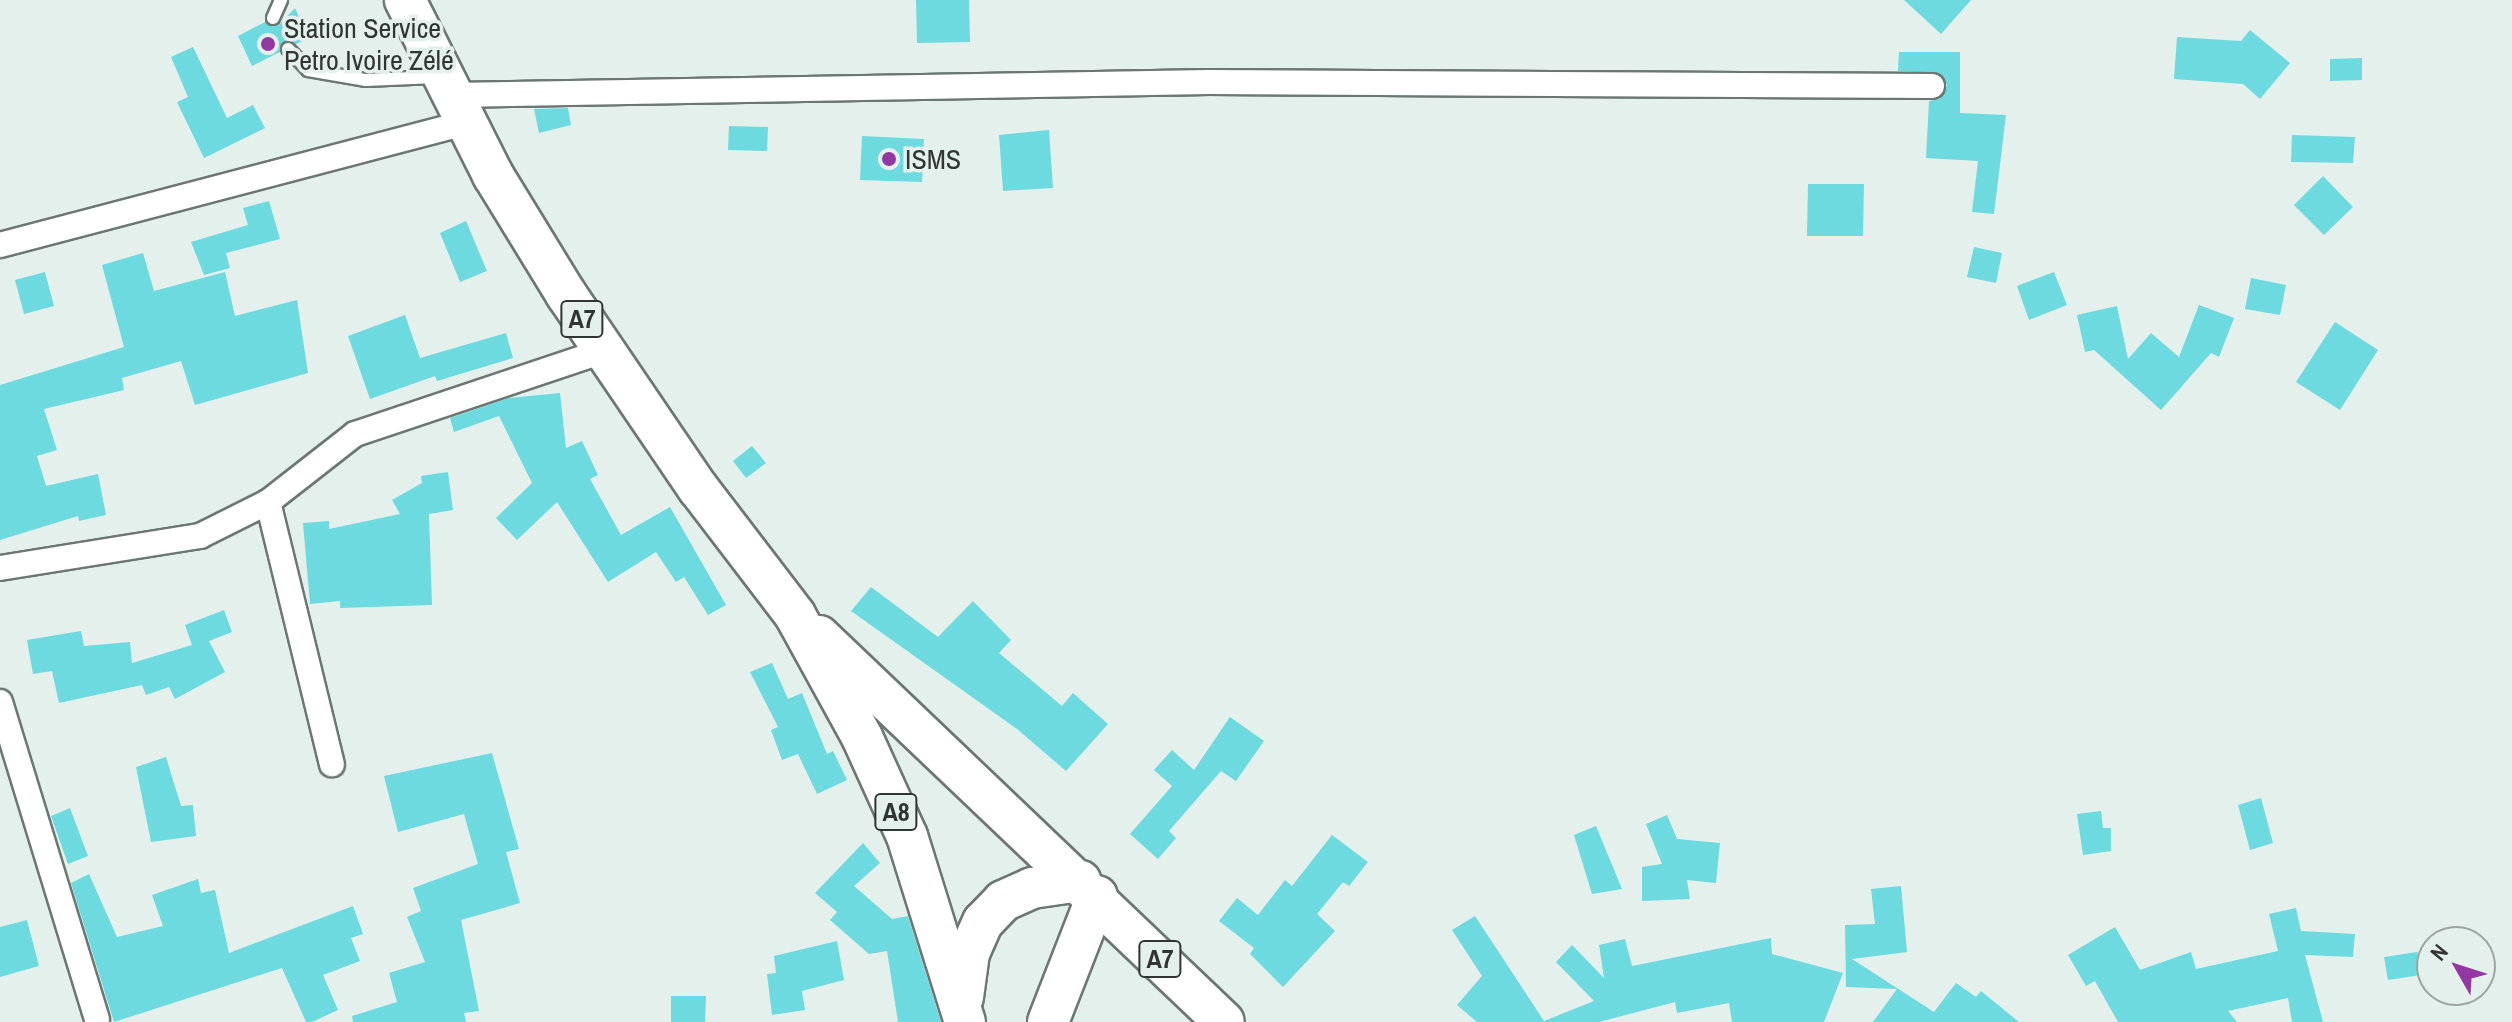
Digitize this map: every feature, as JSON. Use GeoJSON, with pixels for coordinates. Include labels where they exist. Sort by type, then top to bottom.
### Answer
{"type":"FeatureCollection","features":[{"type":"Feature","properties":{"kind":"main road","name":"A7"},"geometry":{"type":"LineString","coordinates":[[405,0],[454,98],[603,351],[795,615],[1089,889],[1224,1022]]}},
{"type":"Feature","properties":{"kind":"main road","name":"A8"},"geometry":{"type":"LineString","coordinates":[[795,615],[862,737],[907,836],[964,1013]]}},
{"type":"Feature","properties":{"kind":"main road","name":"A8"},"geometry":{"type":"LineString","coordinates":[[964,1013],[969,953],[983,922],[1003,901],[1032,888],[1089,889]]}},
{"type":"Feature","properties":{"kind":"main road"},"geometry":{"type":"LineString","coordinates":[[1048,1022],[1089,889]]}},
{"type":"Feature","properties":{"kind":"street"},"geometry":{"type":"LineString","coordinates":[[0,245],[454,98],[1209,82],[1932,86]]}},
{"type":"Feature","properties":{"kind":"street"},"geometry":{"type":"LineString","coordinates":[[0,568],[200,536],[268,502],[355,434],[603,351]]}},
{"type":"Feature","properties":{"kind":"street"},"geometry":{"type":"LineString","coordinates":[[268,502],[332,764]]}},
{"type":"Feature","properties":{"kind":"street"},"geometry":{"type":"LineString","coordinates":[[0,702],[97,1019]]}},
{"type":"Feature","properties":{"kind":"lane"},"geometry":{"type":"LineString","coordinates":[[273,18],[281,0]]}},
{"type":"Feature","properties":{"kind":"lane"},"geometry":{"type":"LineString","coordinates":[[288,49],[308,70],[454,98]]}},
{"type":"Feature","properties":{"kind":"building"},"geometry":{"type":"Polygon","coordinates":[[[916,0],[969,0],[970,42],[917,43],[916,0]]]}},
{"type":"Feature","properties":{"kind":"building"},"geometry":{"type":"Polygon","coordinates":[[[1904,0],[1971,0],[1941,34],[1904,0]]]}},
{"type":"Feature","properties":{"kind":"building"},"geometry":{"type":"Polygon","coordinates":[[[295,8],[309,38],[296,44],[285,41],[280,52],[252,66],[238,36],[265,22],[278,26],[295,8]]]}},
{"type":"Feature","properties":{"kind":"building"},"geometry":{"type":"Polygon","coordinates":[[[2250,30],[2290,63],[2260,99],[2243,84],[2174,79],[2177,37],[2241,41],[2250,30]]]}},
{"type":"Feature","properties":{"kind":"building"},"geometry":{"type":"Polygon","coordinates":[[[193,47],[227,118],[253,105],[265,128],[204,158],[177,102],[188,97],[171,57],[193,47]]]}},
{"type":"Feature","properties":{"kind":"building"},"geometry":{"type":"Polygon","coordinates":[[[1899,52],[1960,52],[1960,113],[2006,115],[1994,214],[1972,212],[1978,161],[1926,158],[1929,101],[1940,99],[1947,85],[1939,73],[1898,71],[1899,52]]]}},
{"type":"Feature","properties":{"kind":"building"},"geometry":{"type":"Polygon","coordinates":[[[2362,58],[2362,80],[2330,81],[2330,59],[2362,58]]]}},
{"type":"Feature","properties":{"kind":"building"},"geometry":{"type":"Polygon","coordinates":[[[568,108],[571,125],[539,133],[534,109],[568,108]]]}},
{"type":"Feature","properties":{"kind":"building"},"geometry":{"type":"Polygon","coordinates":[[[729,126],[768,127],[767,151],[728,150],[729,126]]]}},
{"type":"Feature","properties":{"kind":"building"},"geometry":{"type":"Polygon","coordinates":[[[1049,130],[1053,188],[1003,191],[999,135],[1049,130]]]}},
{"type":"Feature","properties":{"kind":"building"},"geometry":{"type":"Polygon","coordinates":[[[2292,135],[2355,137],[2353,163],[2291,162],[2292,135]]]}},
{"type":"Feature","properties":{"kind":"building"},"geometry":{"type":"Polygon","coordinates":[[[862,136],[924,139],[922,182],[860,180],[862,136]]]}},
{"type":"Feature","properties":{"kind":"building"},"geometry":{"type":"Polygon","coordinates":[[[2323,176],[2353,207],[2324,235],[2294,205],[2323,176]]]}},
{"type":"Feature","properties":{"kind":"building"},"geometry":{"type":"Polygon","coordinates":[[[1808,184],[1864,184],[1863,236],[1807,236],[1808,184]]]}},
{"type":"Feature","properties":{"kind":"building"},"geometry":{"type":"Polygon","coordinates":[[[269,201],[280,239],[226,253],[230,268],[204,275],[191,242],[248,225],[243,208],[269,201]]]}},
{"type":"Feature","properties":{"kind":"building"},"geometry":{"type":"Polygon","coordinates":[[[466,221],[487,271],[460,282],[440,233],[466,221]]]}},
{"type":"Feature","properties":{"kind":"building"},"geometry":{"type":"Polygon","coordinates":[[[1974,247],[2002,253],[1996,283],[1967,277],[1974,247]]]}},
{"type":"Feature","properties":{"kind":"building"},"geometry":{"type":"Polygon","coordinates":[[[143,253],[154,291],[225,272],[235,316],[297,300],[308,373],[195,405],[181,361],[122,378],[124,390],[44,409],[57,450],[37,456],[46,486],[98,474],[106,515],[79,521],[78,516],[0,540],[0,385],[124,347],[102,265],[143,253]]]}},
{"type":"Feature","properties":{"kind":"building"},"geometry":{"type":"Polygon","coordinates":[[[45,272],[54,306],[24,314],[15,280],[45,272]]]}},
{"type":"Feature","properties":{"kind":"building"},"geometry":{"type":"Polygon","coordinates":[[[2054,272],[2067,305],[2029,320],[2017,286],[2054,272]]]}},
{"type":"Feature","properties":{"kind":"building"},"geometry":{"type":"Polygon","coordinates":[[[2251,278],[2286,285],[2280,315],[2245,309],[2251,278]]]}},
{"type":"Feature","properties":{"kind":"building"},"geometry":{"type":"Polygon","coordinates":[[[2199,305],[2234,318],[2219,357],[2211,353],[2161,410],[2094,350],[2085,352],[2077,315],[2117,306],[2128,359],[2151,333],[2179,357],[2199,305]]]}},
{"type":"Feature","properties":{"kind":"building"},"geometry":{"type":"Polygon","coordinates":[[[405,315],[420,358],[506,333],[513,358],[437,381],[435,376],[370,399],[348,336],[405,315]]]}},
{"type":"Feature","properties":{"kind":"building"},"geometry":{"type":"Polygon","coordinates":[[[2335,322],[2378,350],[2340,410],[2296,382],[2335,322]]]}},
{"type":"Feature","properties":{"kind":"building"},"geometry":{"type":"Polygon","coordinates":[[[560,393],[566,448],[582,441],[598,475],[590,479],[621,535],[670,507],[726,605],[708,615],[684,577],[676,582],[656,552],[608,582],[557,502],[517,540],[496,518],[532,483],[499,416],[454,432],[450,418],[509,398],[560,393]]]}},
{"type":"Feature","properties":{"kind":"building"},"geometry":{"type":"Polygon","coordinates":[[[752,446],[766,463],[746,478],[733,461],[752,446]]]}},
{"type":"Feature","properties":{"kind":"building"},"geometry":{"type":"Polygon","coordinates":[[[448,472],[453,510],[429,514],[432,605],[340,608],[340,601],[310,604],[303,523],[329,521],[329,529],[400,514],[392,500],[422,483],[421,476],[448,472]]]}},
{"type":"Feature","properties":{"kind":"building"},"geometry":{"type":"Polygon","coordinates":[[[871,587],[938,637],[973,601],[1011,640],[999,653],[1062,706],[1073,693],[1108,724],[1066,771],[1017,729],[851,611],[871,587]]]}},
{"type":"Feature","properties":{"kind":"building"},"geometry":{"type":"Polygon","coordinates":[[[224,610],[232,632],[209,641],[225,672],[175,699],[169,687],[146,695],[142,685],[59,703],[52,671],[33,674],[27,640],[81,631],[84,646],[130,642],[132,663],[192,645],[185,625],[224,610]]]}},
{"type":"Feature","properties":{"kind":"building"},"geometry":{"type":"Polygon","coordinates":[[[772,663],[788,699],[802,693],[827,754],[833,751],[847,780],[817,794],[798,754],[782,760],[771,730],[778,727],[750,672],[772,663]]]}},
{"type":"Feature","properties":{"kind":"building"},"geometry":{"type":"Polygon","coordinates":[[[1230,717],[1264,741],[1236,781],[1221,771],[1169,831],[1176,838],[1158,859],[1130,834],[1172,786],[1154,770],[1172,750],[1194,770],[1230,717]]]}},
{"type":"Feature","properties":{"kind":"building"},"geometry":{"type":"Polygon","coordinates":[[[492,753],[519,849],[506,852],[520,903],[461,920],[479,1011],[464,1013],[466,1022],[353,1022],[352,1016],[397,1002],[389,973],[425,962],[407,917],[421,911],[413,888],[478,864],[464,814],[398,832],[384,776],[492,753]]]}},
{"type":"Feature","properties":{"kind":"building"},"geometry":{"type":"Polygon","coordinates":[[[166,757],[181,806],[193,805],[196,836],[151,842],[136,767],[166,757]]]}},
{"type":"Feature","properties":{"kind":"building"},"geometry":{"type":"Polygon","coordinates":[[[2261,798],[2273,843],[2250,850],[2238,805],[2261,798]]]}},
{"type":"Feature","properties":{"kind":"building"},"geometry":{"type":"Polygon","coordinates":[[[70,808],[88,856],[68,864],[51,816],[70,808]]]}},
{"type":"Feature","properties":{"kind":"building"},"geometry":{"type":"Polygon","coordinates":[[[2101,811],[2103,828],[2111,828],[2111,851],[2083,855],[2077,814],[2101,811]]]}},
{"type":"Feature","properties":{"kind":"building"},"geometry":{"type":"Polygon","coordinates":[[[1667,815],[1677,839],[1720,843],[1716,883],[1687,880],[1690,899],[1642,901],[1642,867],[1662,864],[1646,824],[1667,815]]]}},
{"type":"Feature","properties":{"kind":"building"},"geometry":{"type":"Polygon","coordinates":[[[1596,826],[1622,889],[1592,894],[1574,835],[1596,826]]]}},
{"type":"Feature","properties":{"kind":"building"},"geometry":{"type":"Polygon","coordinates":[[[1332,835],[1368,862],[1349,886],[1343,882],[1317,914],[1335,931],[1283,987],[1250,954],[1254,948],[1219,921],[1237,898],[1258,915],[1285,880],[1292,886],[1332,835]]]}},
{"type":"Feature","properties":{"kind":"building"},"geometry":{"type":"Polygon","coordinates":[[[863,843],[880,863],[854,886],[892,919],[908,916],[941,1022],[898,1022],[887,951],[869,954],[830,920],[837,912],[815,893],[863,843]]]}},
{"type":"Feature","properties":{"kind":"building"},"geometry":{"type":"Polygon","coordinates":[[[89,874],[117,937],[163,926],[152,895],[198,879],[201,893],[215,890],[229,953],[353,906],[363,934],[351,938],[360,961],[323,975],[338,1010],[312,1022],[306,1022],[282,968],[114,1022],[71,883],[89,874]]]}},
{"type":"Feature","properties":{"kind":"building"},"geometry":{"type":"Polygon","coordinates":[[[1901,886],[1907,952],[1852,959],[1934,1012],[1956,983],[1976,997],[1981,991],[2019,1022],[1873,1022],[1897,989],[1846,987],[1845,925],[1875,924],[1871,889],[1901,886]]]}},
{"type":"Feature","properties":{"kind":"building"},"geometry":{"type":"Polygon","coordinates":[[[2296,908],[2301,931],[2355,934],[2353,957],[2305,955],[2323,1022],[2292,1022],[2288,998],[2228,1011],[2237,1022],[2118,1022],[2095,981],[2086,986],[2068,955],[2115,927],[2140,970],[2191,952],[2196,969],[2278,951],[2269,914],[2296,908]]]}},
{"type":"Feature","properties":{"kind":"building"},"geometry":{"type":"Polygon","coordinates":[[[1475,916],[1544,1021],[1594,1001],[1556,962],[1572,945],[1604,978],[1599,945],[1625,939],[1632,966],[1771,938],[1772,954],[1843,973],[1824,1022],[1732,1022],[1729,1003],[1677,1013],[1675,1002],[1599,1022],[1477,1022],[1457,1005],[1482,976],[1452,930],[1475,916]]]}},
{"type":"Feature","properties":{"kind":"building"},"geometry":{"type":"Polygon","coordinates":[[[27,920],[39,966],[0,977],[0,927],[27,920]]]}},
{"type":"Feature","properties":{"kind":"building"},"geometry":{"type":"Polygon","coordinates":[[[837,941],[844,980],[802,991],[805,1010],[772,1015],[767,974],[776,973],[774,956],[837,941]]]}},
{"type":"Feature","properties":{"kind":"building"},"geometry":{"type":"Polygon","coordinates":[[[2416,952],[2416,976],[2388,980],[2384,957],[2416,952]]]}},
{"type":"Feature","properties":{"kind":"building"},"geometry":{"type":"Polygon","coordinates":[[[671,996],[706,996],[705,1022],[671,1022],[671,996]]]}},
{"type":"Feature","properties":{"kind":"place","name":"Station Service Petro Ivoire Zélé"},"geometry":{"type":"Point","coordinates":[268,44]}},
{"type":"Feature","properties":{"kind":"place","name":"ISMS"},"geometry":{"type":"Point","coordinates":[889,159]}}]}
